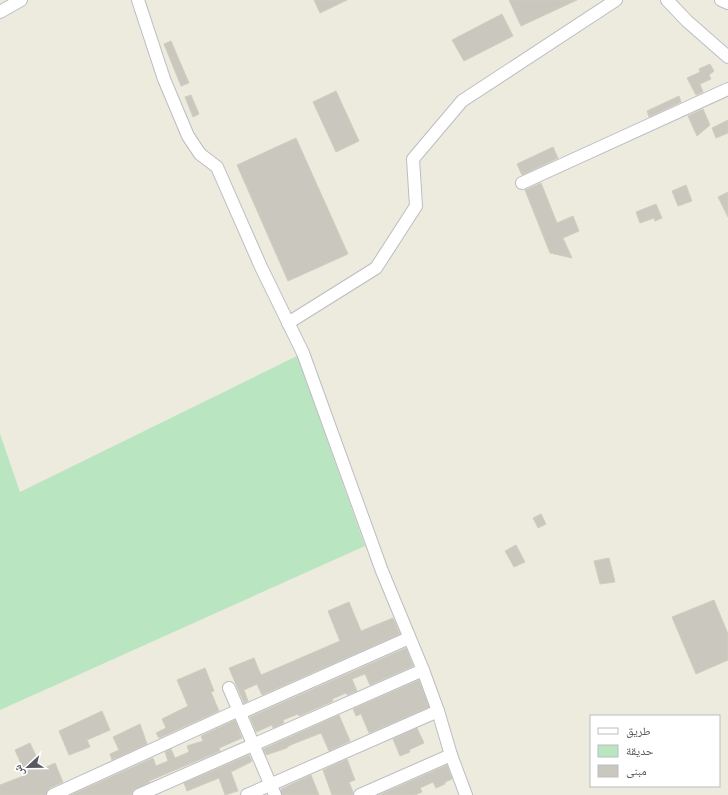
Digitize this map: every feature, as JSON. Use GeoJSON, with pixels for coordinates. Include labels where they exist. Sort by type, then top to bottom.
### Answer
{"type":"FeatureCollection","features":[{"type":"Feature","properties":{"kind":"street"},"geometry":{"type":"LineString","coordinates":[[0,12],[21,0]]}},
{"type":"Feature","properties":{"kind":"street"},"geometry":{"type":"LineString","coordinates":[[138,0],[164,79],[188,136],[200,154],[217,167],[261,267],[303,353],[379,564],[423,670],[466,795]]}},
{"type":"Feature","properties":{"kind":"street"},"geometry":{"type":"LineString","coordinates":[[288,323],[376,268],[416,206],[413,160],[462,101],[616,0]]}},
{"type":"Feature","properties":{"kind":"street"},"geometry":{"type":"LineString","coordinates":[[667,0],[728,57]]}},
{"type":"Feature","properties":{"kind":"street"},"geometry":{"type":"LineString","coordinates":[[721,0],[728,3]]}},
{"type":"Feature","properties":{"kind":"street"},"geometry":{"type":"LineString","coordinates":[[522,183],[728,89]]}},
{"type":"Feature","properties":{"kind":"street"},"geometry":{"type":"LineString","coordinates":[[53,795],[80,790],[240,712],[409,638]]}},
{"type":"Feature","properties":{"kind":"street"},"geometry":{"type":"LineString","coordinates":[[139,795],[423,670]]}},
{"type":"Feature","properties":{"kind":"street"},"geometry":{"type":"LineString","coordinates":[[230,688],[273,790]]}},
{"type":"Feature","properties":{"kind":"street"},"geometry":{"type":"LineString","coordinates":[[247,795],[273,790],[438,711]]}},
{"type":"Feature","properties":{"kind":"street"},"geometry":{"type":"LineString","coordinates":[[360,795],[451,755]]}},
{"type":"Feature","properties":{"kind":"green space"},"geometry":{"type":"Polygon","coordinates":[[[297,356],[365,546],[0,710],[0,434],[20,492],[297,356]]]}},
{"type":"Feature","properties":{"kind":"building"},"geometry":{"type":"Polygon","coordinates":[[[314,0],[347,0],[320,13],[314,0]]]}},
{"type":"Feature","properties":{"kind":"building"},"geometry":{"type":"Polygon","coordinates":[[[509,0],[577,0],[521,26],[509,0]]]}},
{"type":"Feature","properties":{"kind":"building"},"geometry":{"type":"Polygon","coordinates":[[[502,14],[513,36],[464,61],[452,40],[502,14]]]}},
{"type":"Feature","properties":{"kind":"building"},"geometry":{"type":"Polygon","coordinates":[[[171,41],[189,83],[181,86],[164,44],[171,41]]]}},
{"type":"Feature","properties":{"kind":"building"},"geometry":{"type":"Polygon","coordinates":[[[710,64],[714,71],[709,75],[711,79],[700,84],[703,92],[696,95],[687,78],[700,72],[699,69],[710,64]]]}},
{"type":"Feature","properties":{"kind":"building"},"geometry":{"type":"Polygon","coordinates":[[[336,91],[359,141],[336,152],[313,102],[336,91]]]}},
{"type":"Feature","properties":{"kind":"building"},"geometry":{"type":"Polygon","coordinates":[[[191,95],[199,114],[193,117],[185,97],[191,95]]]}},
{"type":"Feature","properties":{"kind":"building"},"geometry":{"type":"Polygon","coordinates":[[[679,96],[681,102],[649,117],[647,111],[679,96]]]}},
{"type":"Feature","properties":{"kind":"building"},"geometry":{"type":"Polygon","coordinates":[[[703,109],[710,125],[697,136],[688,116],[703,109]]]}},
{"type":"Feature","properties":{"kind":"building"},"geometry":{"type":"Polygon","coordinates":[[[728,120],[728,133],[716,138],[712,128],[728,120]]]}},
{"type":"Feature","properties":{"kind":"building"},"geometry":{"type":"Polygon","coordinates":[[[296,138],[348,254],[288,281],[237,165],[296,138]]]}},
{"type":"Feature","properties":{"kind":"building"},"geometry":{"type":"Polygon","coordinates":[[[553,147],[558,158],[522,175],[517,164],[553,147]]]}},
{"type":"Feature","properties":{"kind":"building"},"geometry":{"type":"Polygon","coordinates":[[[541,183],[557,223],[573,216],[579,231],[563,238],[572,258],[550,253],[525,190],[541,183]]]}},
{"type":"Feature","properties":{"kind":"building"},"geometry":{"type":"Polygon","coordinates":[[[686,185],[692,201],[678,206],[672,191],[686,185]]]}},
{"type":"Feature","properties":{"kind":"building"},"geometry":{"type":"Polygon","coordinates":[[[728,192],[728,217],[718,197],[728,192]]]}},
{"type":"Feature","properties":{"kind":"building"},"geometry":{"type":"Polygon","coordinates":[[[656,204],[662,218],[655,221],[654,218],[640,223],[636,212],[656,204]]]}},
{"type":"Feature","properties":{"kind":"building"},"geometry":{"type":"Polygon","coordinates":[[[541,514],[546,524],[538,528],[533,518],[541,514]]]}},
{"type":"Feature","properties":{"kind":"building"},"geometry":{"type":"Polygon","coordinates":[[[516,545],[525,562],[514,567],[505,551],[516,545]]]}},
{"type":"Feature","properties":{"kind":"building"},"geometry":{"type":"Polygon","coordinates":[[[609,558],[615,582],[600,584],[594,561],[609,558]]]}},
{"type":"Feature","properties":{"kind":"building"},"geometry":{"type":"Polygon","coordinates":[[[714,600],[728,634],[728,660],[696,674],[672,617],[714,600]]]}},
{"type":"Feature","properties":{"kind":"building"},"geometry":{"type":"Polygon","coordinates":[[[349,602],[361,631],[393,618],[400,634],[262,695],[257,684],[244,690],[248,701],[244,703],[229,668],[254,658],[261,675],[340,641],[328,611],[349,602]]]}},
{"type":"Feature","properties":{"kind":"building"},"geometry":{"type":"Polygon","coordinates":[[[406,648],[413,666],[370,685],[365,674],[352,679],[357,691],[347,695],[346,693],[332,699],[333,701],[299,716],[298,714],[283,720],[284,723],[273,728],[272,725],[256,732],[250,717],[406,648]]]}},
{"type":"Feature","properties":{"kind":"building"},"geometry":{"type":"Polygon","coordinates":[[[205,668],[214,691],[211,692],[219,711],[159,738],[156,733],[166,728],[162,719],[188,706],[177,680],[205,668]]]}},
{"type":"Feature","properties":{"kind":"building"},"geometry":{"type":"Polygon","coordinates":[[[419,680],[429,707],[369,733],[361,714],[356,716],[353,709],[419,680]]]}},
{"type":"Feature","properties":{"kind":"building"},"geometry":{"type":"Polygon","coordinates":[[[102,711],[110,730],[87,740],[90,747],[69,755],[59,731],[102,711]]]}},
{"type":"Feature","properties":{"kind":"building"},"geometry":{"type":"Polygon","coordinates":[[[339,715],[350,741],[329,751],[321,733],[293,744],[287,748],[266,755],[263,749],[339,715]]]}},
{"type":"Feature","properties":{"kind":"building"},"geometry":{"type":"Polygon","coordinates":[[[235,720],[242,738],[219,748],[220,751],[149,781],[150,782],[133,790],[132,795],[71,795],[153,758],[156,766],[168,761],[165,752],[171,749],[175,758],[189,752],[187,746],[203,741],[201,736],[235,720]]]}},
{"type":"Feature","properties":{"kind":"building"},"geometry":{"type":"Polygon","coordinates":[[[140,724],[147,744],[112,760],[110,754],[119,750],[113,737],[140,724]]]}},
{"type":"Feature","properties":{"kind":"building"},"geometry":{"type":"Polygon","coordinates":[[[417,728],[424,743],[409,750],[410,752],[400,756],[393,739],[417,728]]]}},
{"type":"Feature","properties":{"kind":"building"},"geometry":{"type":"Polygon","coordinates":[[[30,743],[42,769],[55,763],[63,782],[50,788],[46,795],[0,795],[0,785],[26,775],[15,750],[30,743]]]}},
{"type":"Feature","properties":{"kind":"building"},"geometry":{"type":"Polygon","coordinates":[[[249,755],[252,761],[251,762],[231,772],[238,791],[225,795],[219,778],[187,791],[184,783],[249,755]]]}},
{"type":"Feature","properties":{"kind":"building"},"geometry":{"type":"Polygon","coordinates":[[[347,759],[355,780],[349,782],[353,795],[332,795],[323,770],[347,759]]]}},
{"type":"Feature","properties":{"kind":"building"},"geometry":{"type":"Polygon","coordinates":[[[447,765],[452,779],[436,788],[433,782],[420,788],[422,792],[415,795],[379,795],[447,765]]]}},
{"type":"Feature","properties":{"kind":"building"},"geometry":{"type":"Polygon","coordinates":[[[311,775],[319,795],[282,795],[281,789],[311,775]]]}}]}
